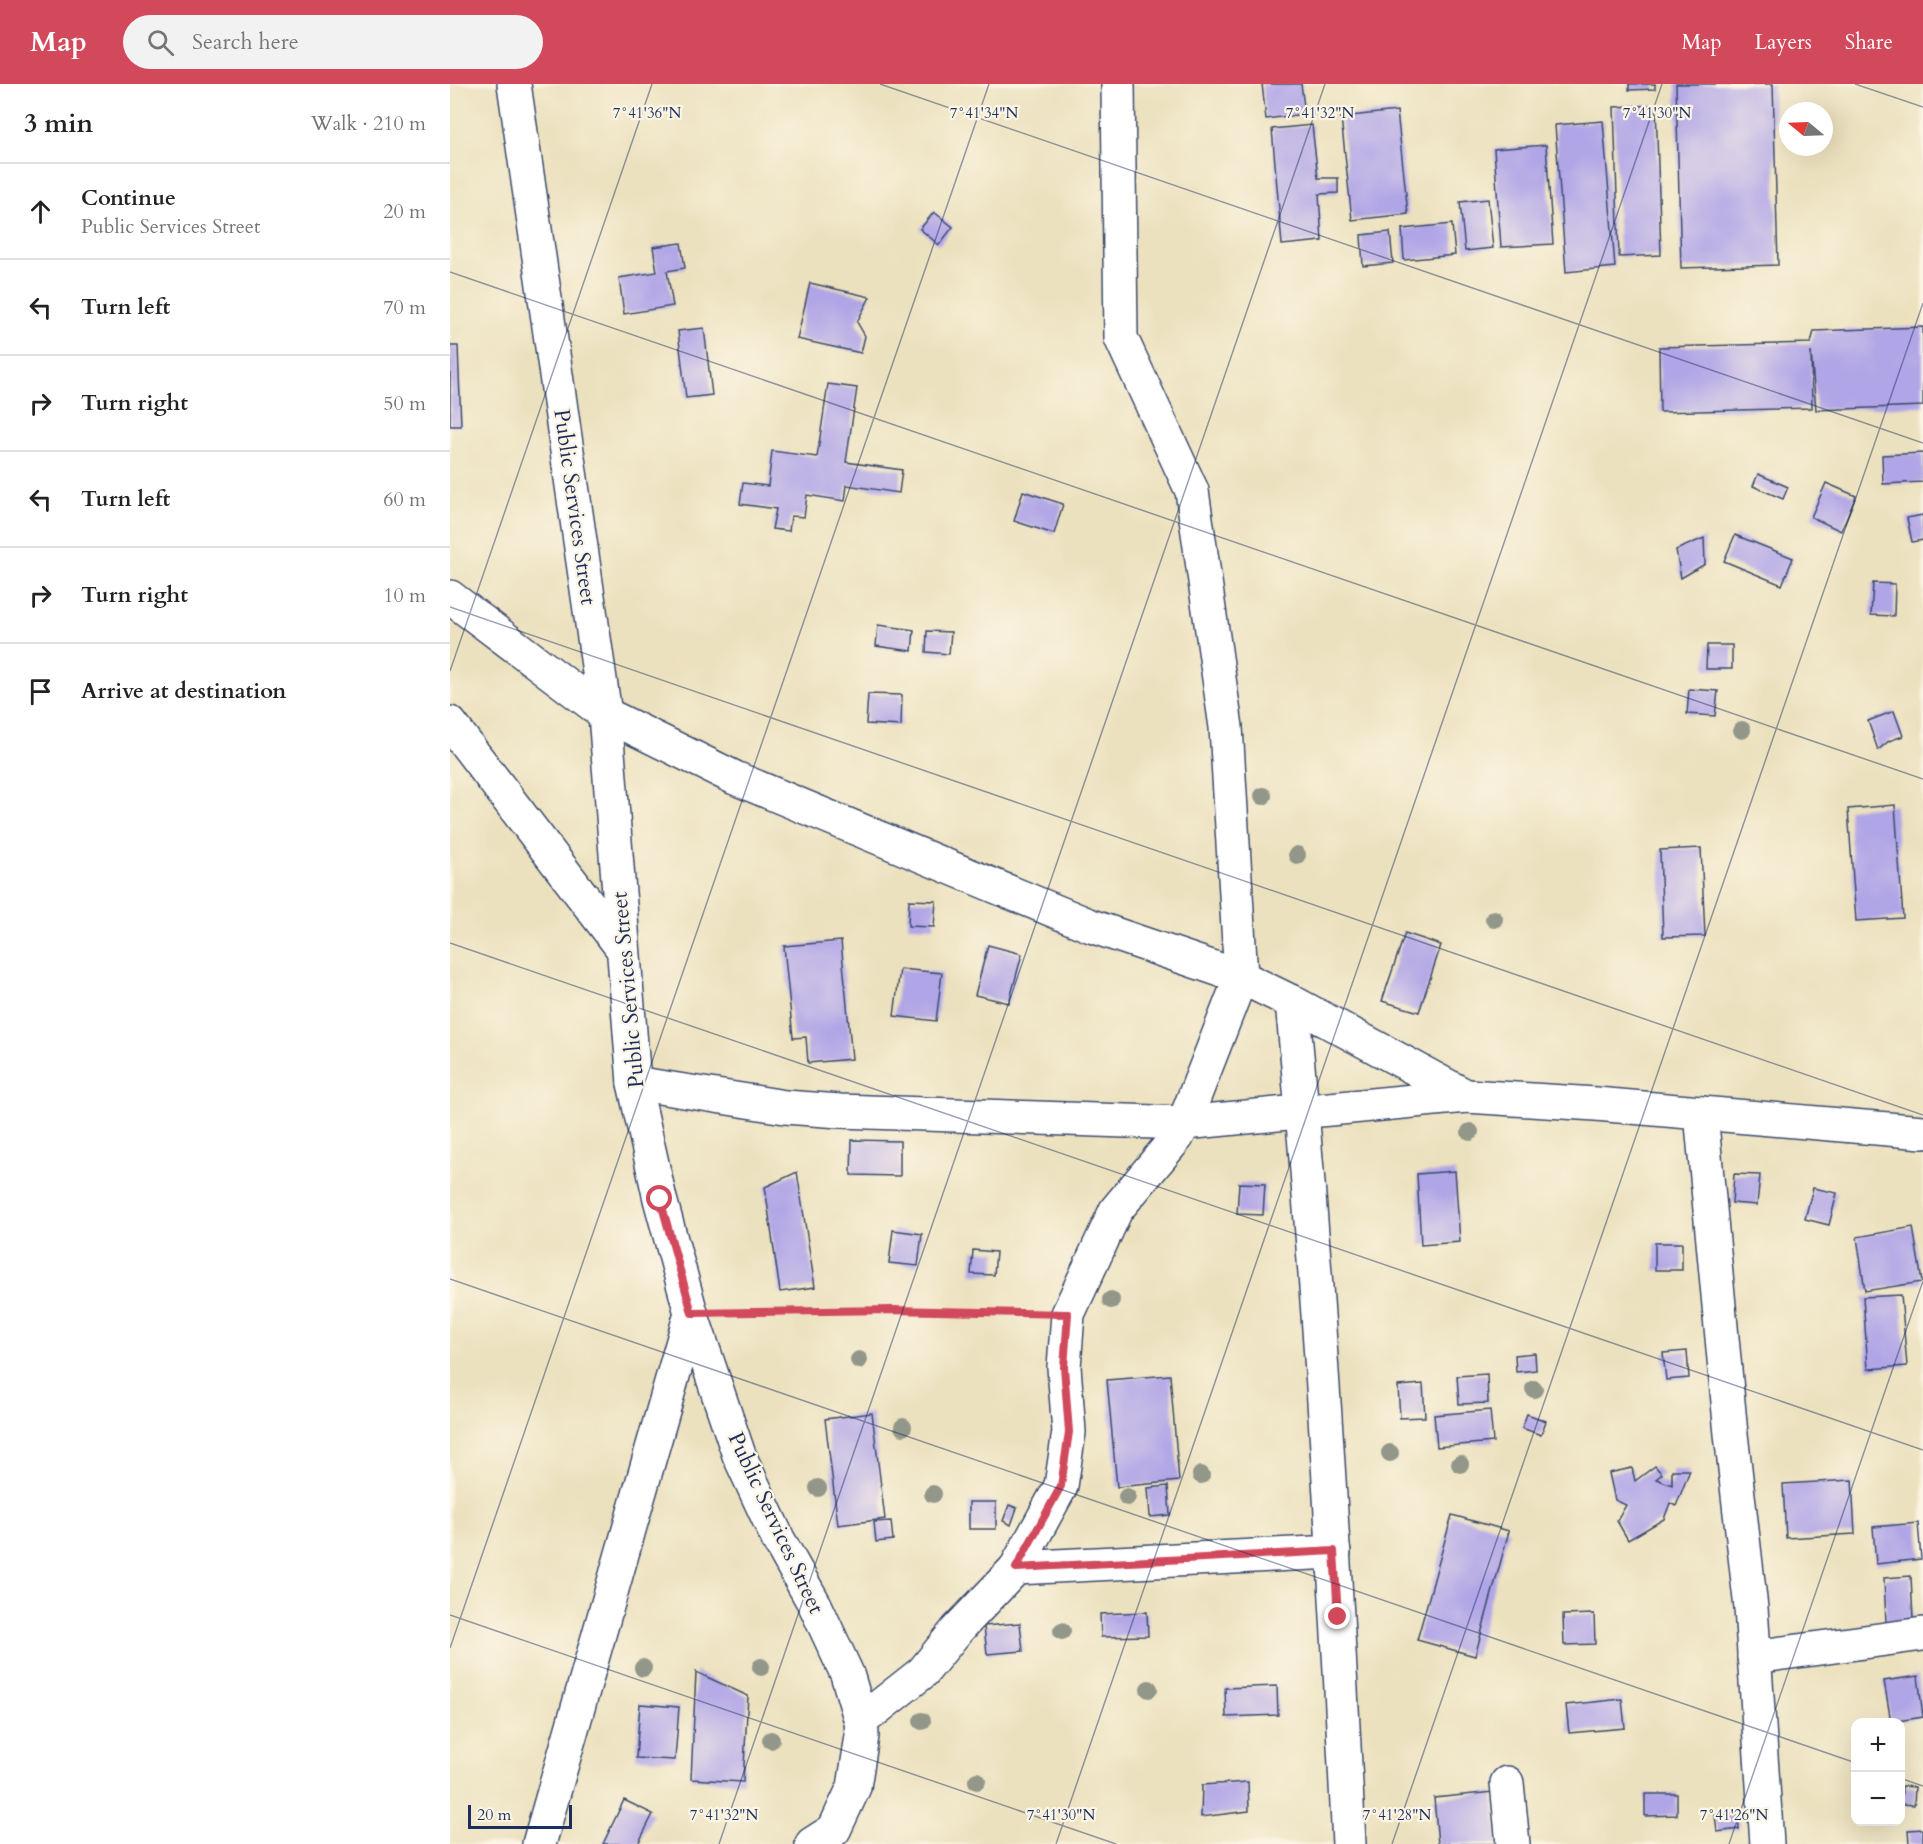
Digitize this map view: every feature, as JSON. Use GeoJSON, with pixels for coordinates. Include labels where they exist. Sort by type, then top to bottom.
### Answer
{"type":"FeatureCollection","features":[{"type":"Feature","properties":{"kind":"street","name":"Public Services Street"},"geometry":{"type":"LineString","coordinates":[[514,84],[605,714],[634,1083],[660,1199],[692,1313],[739,1455],[778,1539],[815,1605],[847,1674],[861,1721],[862,1737],[854,1787],[834,1830],[813,1844]]}},
{"type":"Feature","properties":{"kind":"street"},"geometry":{"type":"LineString","coordinates":[[861,1721],[923,1672],[957,1630],[1016,1568],[1061,1486],[1069,1432],[1064,1367],[1068,1314],[1116,1210],[1177,1137],[1184,1124],[1241,977],[1226,727],[1192,491],[1121,338],[1118,84]]}},
{"type":"Feature","properties":{"kind":"street"},"geometry":{"type":"LineString","coordinates":[[450,597],[605,714],[735,778],[1091,926],[1241,977],[1466,1096]]}},
{"type":"Feature","properties":{"kind":"street"},"geometry":{"type":"LineString","coordinates":[[450,723],[623,949]]}},
{"type":"Feature","properties":{"kind":"street"},"geometry":{"type":"LineString","coordinates":[[1292,1002],[1334,1551],[1349,1844]]}},
{"type":"Feature","properties":{"kind":"street"},"geometry":{"type":"LineString","coordinates":[[634,1083],[785,1107],[840,1111],[1184,1124],[1466,1096],[1923,1132]]}},
{"type":"Feature","properties":{"kind":"street"},"geometry":{"type":"LineString","coordinates":[[1701,1113],[1754,1657],[1767,1844]]}},
{"type":"Feature","properties":{"kind":"street"},"geometry":{"type":"LineString","coordinates":[[539,1844],[692,1313]]}},
{"type":"Feature","properties":{"kind":"street"},"geometry":{"type":"LineString","coordinates":[[1016,1568],[1334,1551]]}},
{"type":"Feature","properties":{"kind":"street"},"geometry":{"type":"LineString","coordinates":[[1754,1657],[1923,1634]]}},
{"type":"Feature","properties":{"kind":"street"},"geometry":{"type":"LineString","coordinates":[[1507,1784],[1513,1844]]}},
{"type":"Feature","properties":{"kind":"path"},"geometry":{"type":"LineString","coordinates":[[692,1313],[892,1310],[1068,1314]]}},
{"type":"Feature","properties":{"kind":"building"},"geometry":{"type":"Polygon","coordinates":[[[1262,84],[1301,84],[1305,114],[1266,119],[1262,84]]]}},
{"type":"Feature","properties":{"kind":"building"},"geometry":{"type":"Polygon","coordinates":[[[1629,84],[1655,84],[1655,89],[1629,90],[1629,84]]]}},
{"type":"Feature","properties":{"kind":"building"},"geometry":{"type":"Polygon","coordinates":[[[1676,84],[1773,84],[1778,265],[1681,268],[1676,84]]]}},
{"type":"Feature","properties":{"kind":"building"},"geometry":{"type":"Polygon","coordinates":[[[1656,105],[1661,255],[1619,257],[1614,107],[1656,105]]]}},
{"type":"Feature","properties":{"kind":"building"},"geometry":{"type":"Polygon","coordinates":[[[1397,111],[1408,214],[1352,220],[1341,117],[1397,111]]]}},
{"type":"Feature","properties":{"kind":"building"},"geometry":{"type":"Polygon","coordinates":[[[1603,121],[1615,267],[1566,272],[1555,125],[1603,121]]]}},
{"type":"Feature","properties":{"kind":"building"},"geometry":{"type":"Polygon","coordinates":[[[1312,125],[1318,178],[1338,178],[1338,193],[1319,194],[1322,241],[1282,245],[1272,129],[1312,125]]]}},
{"type":"Feature","properties":{"kind":"building"},"geometry":{"type":"Polygon","coordinates":[[[1546,145],[1553,244],[1501,247],[1494,149],[1546,145]]]}},
{"type":"Feature","properties":{"kind":"building"},"geometry":{"type":"Polygon","coordinates":[[[1488,199],[1493,248],[1465,251],[1460,202],[1488,199]]]}},
{"type":"Feature","properties":{"kind":"building"},"geometry":{"type":"Polygon","coordinates":[[[934,212],[953,227],[939,245],[920,229],[934,212]]]}},
{"type":"Feature","properties":{"kind":"building"},"geometry":{"type":"Polygon","coordinates":[[[1452,224],[1455,255],[1404,260],[1402,229],[1452,224]]]}},
{"type":"Feature","properties":{"kind":"building"},"geometry":{"type":"Polygon","coordinates":[[[1390,232],[1393,263],[1363,266],[1361,235],[1390,232]]]}},
{"type":"Feature","properties":{"kind":"building"},"geometry":{"type":"Polygon","coordinates":[[[681,243],[685,268],[667,271],[673,306],[624,314],[619,278],[657,272],[653,247],[681,243]]]}},
{"type":"Feature","properties":{"kind":"building"},"geometry":{"type":"Polygon","coordinates":[[[810,283],[870,297],[857,322],[865,336],[861,353],[797,339],[810,283]]]}},
{"type":"Feature","properties":{"kind":"building"},"geometry":{"type":"Polygon","coordinates":[[[1923,327],[1923,406],[1816,410],[1811,352],[1812,408],[1660,412],[1659,347],[1811,343],[1814,331],[1923,327]]]}},
{"type":"Feature","properties":{"kind":"building"},"geometry":{"type":"Polygon","coordinates":[[[704,328],[712,395],[686,398],[678,331],[704,328]]]}},
{"type":"Feature","properties":{"kind":"building"},"geometry":{"type":"Polygon","coordinates":[[[450,346],[458,346],[461,426],[450,426],[450,346]]]}},
{"type":"Feature","properties":{"kind":"building"},"geometry":{"type":"Polygon","coordinates":[[[828,384],[857,388],[846,462],[902,470],[899,493],[847,485],[845,501],[807,495],[804,517],[791,516],[789,531],[772,529],[776,509],[740,504],[743,483],[768,486],[772,451],[817,457],[828,384]]]}},
{"type":"Feature","properties":{"kind":"building"},"geometry":{"type":"Polygon","coordinates":[[[1923,453],[1923,482],[1883,484],[1882,455],[1923,453]]]}},
{"type":"Feature","properties":{"kind":"building"},"geometry":{"type":"Polygon","coordinates":[[[1758,474],[1788,487],[1783,499],[1753,486],[1758,474]]]}},
{"type":"Feature","properties":{"kind":"building"},"geometry":{"type":"Polygon","coordinates":[[[1826,483],[1856,496],[1841,531],[1811,517],[1826,483]]]}},
{"type":"Feature","properties":{"kind":"building"},"geometry":{"type":"Polygon","coordinates":[[[1023,491],[1063,504],[1054,534],[1014,521],[1023,491]]]}},
{"type":"Feature","properties":{"kind":"building"},"geometry":{"type":"Polygon","coordinates":[[[1923,515],[1923,540],[1912,542],[1907,518],[1923,515]]]}},
{"type":"Feature","properties":{"kind":"building"},"geometry":{"type":"Polygon","coordinates":[[[1735,535],[1793,558],[1782,585],[1724,561],[1735,535]]]}},
{"type":"Feature","properties":{"kind":"building"},"geometry":{"type":"Polygon","coordinates":[[[1704,538],[1705,564],[1681,578],[1676,550],[1704,538]]]}},
{"type":"Feature","properties":{"kind":"building"},"geometry":{"type":"Polygon","coordinates":[[[1873,583],[1895,584],[1894,616],[1871,615],[1873,583]]]}},
{"type":"Feature","properties":{"kind":"building"},"geometry":{"type":"Polygon","coordinates":[[[878,625],[914,630],[912,651],[876,646],[878,625]]]}},
{"type":"Feature","properties":{"kind":"building"},"geometry":{"type":"Polygon","coordinates":[[[927,631],[951,632],[949,654],[926,652],[927,631]]]}},
{"type":"Feature","properties":{"kind":"building"},"geometry":{"type":"Polygon","coordinates":[[[1707,645],[1732,645],[1732,669],[1706,669],[1707,645]]]}},
{"type":"Feature","properties":{"kind":"building"},"geometry":{"type":"Polygon","coordinates":[[[1689,689],[1718,691],[1715,716],[1687,714],[1689,689]]]}},
{"type":"Feature","properties":{"kind":"building"},"geometry":{"type":"Polygon","coordinates":[[[868,694],[902,695],[901,726],[866,724],[868,694]]]}},
{"type":"Feature","properties":{"kind":"building"},"geometry":{"type":"Polygon","coordinates":[[[1894,711],[1903,736],[1889,741],[1878,750],[1868,721],[1894,711]]]}},
{"type":"Feature","properties":{"kind":"building"},"geometry":{"type":"Polygon","coordinates":[[[1895,805],[1903,918],[1856,921],[1848,809],[1895,805]]]}},
{"type":"Feature","properties":{"kind":"building"},"geometry":{"type":"Polygon","coordinates":[[[1701,848],[1705,936],[1663,937],[1660,850],[1701,848]]]}},
{"type":"Feature","properties":{"kind":"building"},"geometry":{"type":"Polygon","coordinates":[[[909,900],[936,901],[934,927],[908,926],[909,900]]]}},
{"type":"Feature","properties":{"kind":"building"},"geometry":{"type":"Polygon","coordinates":[[[1405,933],[1441,945],[1419,1012],[1382,1001],[1405,933]]]}},
{"type":"Feature","properties":{"kind":"building"},"geometry":{"type":"Polygon","coordinates":[[[841,941],[852,1059],[808,1063],[806,1037],[793,1038],[784,946],[841,941]]]}},
{"type":"Feature","properties":{"kind":"building"},"geometry":{"type":"Polygon","coordinates":[[[988,945],[1022,954],[1009,1003],[975,995],[988,945]]]}},
{"type":"Feature","properties":{"kind":"building"},"geometry":{"type":"Polygon","coordinates":[[[900,969],[942,973],[936,1021],[894,1016],[900,969]]]}},
{"type":"Feature","properties":{"kind":"building"},"geometry":{"type":"Polygon","coordinates":[[[852,1140],[900,1141],[900,1176],[851,1175],[852,1140]]]}},
{"type":"Feature","properties":{"kind":"building"},"geometry":{"type":"Polygon","coordinates":[[[1455,1171],[1460,1242],[1421,1245],[1417,1174],[1455,1171]]]}},
{"type":"Feature","properties":{"kind":"building"},"geometry":{"type":"Polygon","coordinates":[[[797,1172],[815,1287],[780,1292],[765,1187],[797,1172]]]}},
{"type":"Feature","properties":{"kind":"building"},"geometry":{"type":"Polygon","coordinates":[[[1734,1174],[1760,1175],[1757,1205],[1732,1203],[1734,1174]]]}},
{"type":"Feature","properties":{"kind":"building"},"geometry":{"type":"Polygon","coordinates":[[[1239,1183],[1265,1184],[1263,1215],[1237,1214],[1239,1183]]]}},
{"type":"Feature","properties":{"kind":"building"},"geometry":{"type":"Polygon","coordinates":[[[1813,1188],[1837,1193],[1829,1225],[1805,1219],[1813,1188]]]}},
{"type":"Feature","properties":{"kind":"building"},"geometry":{"type":"Polygon","coordinates":[[[1913,1227],[1922,1282],[1865,1291],[1857,1237],[1913,1227]]]}},
{"type":"Feature","properties":{"kind":"building"},"geometry":{"type":"Polygon","coordinates":[[[893,1230],[922,1234],[918,1266],[889,1263],[893,1230]]]}},
{"type":"Feature","properties":{"kind":"building"},"geometry":{"type":"Polygon","coordinates":[[[1655,1243],[1682,1243],[1682,1270],[1655,1270],[1655,1243]]]}},
{"type":"Feature","properties":{"kind":"building"},"geometry":{"type":"Polygon","coordinates":[[[973,1250],[996,1252],[994,1275],[971,1274],[973,1250]]]}},
{"type":"Feature","properties":{"kind":"building"},"geometry":{"type":"Polygon","coordinates":[[[1901,1295],[1907,1366],[1868,1369],[1863,1297],[1901,1295]]]}},
{"type":"Feature","properties":{"kind":"building"},"geometry":{"type":"Polygon","coordinates":[[[1687,1351],[1689,1378],[1666,1380],[1663,1353],[1687,1351]]]}},
{"type":"Feature","properties":{"kind":"building"},"geometry":{"type":"Polygon","coordinates":[[[1535,1353],[1536,1370],[1516,1372],[1515,1355],[1535,1353]]]}},
{"type":"Feature","properties":{"kind":"building"},"geometry":{"type":"Polygon","coordinates":[[[1487,1374],[1488,1403],[1459,1404],[1457,1376],[1487,1374]]]}},
{"type":"Feature","properties":{"kind":"building"},"geometry":{"type":"Polygon","coordinates":[[[1170,1375],[1179,1481],[1117,1487],[1107,1380],[1170,1375]]]}},
{"type":"Feature","properties":{"kind":"building"},"geometry":{"type":"Polygon","coordinates":[[[1423,1384],[1425,1417],[1400,1418],[1398,1386],[1423,1384]]]}},
{"type":"Feature","properties":{"kind":"building"},"geometry":{"type":"Polygon","coordinates":[[[1490,1410],[1493,1442],[1437,1447],[1434,1415],[1490,1410]]]}},
{"type":"Feature","properties":{"kind":"building"},"geometry":{"type":"Polygon","coordinates":[[[872,1413],[885,1519],[838,1525],[825,1419],[872,1413]]]}},
{"type":"Feature","properties":{"kind":"building"},"geometry":{"type":"Polygon","coordinates":[[[1527,1414],[1546,1421],[1541,1435],[1522,1428],[1527,1414]]]}},
{"type":"Feature","properties":{"kind":"building"},"geometry":{"type":"Polygon","coordinates":[[[1655,1466],[1662,1474],[1656,1479],[1672,1485],[1672,1470],[1690,1470],[1676,1506],[1670,1503],[1664,1519],[1628,1540],[1617,1521],[1626,1505],[1615,1500],[1609,1473],[1632,1468],[1635,1481],[1655,1466]]]}},
{"type":"Feature","properties":{"kind":"building"},"geometry":{"type":"Polygon","coordinates":[[[1852,1480],[1855,1534],[1786,1538],[1783,1484],[1852,1480]]]}},
{"type":"Feature","properties":{"kind":"building"},"geometry":{"type":"Polygon","coordinates":[[[1168,1486],[1170,1515],[1150,1517],[1148,1488],[1168,1486]]]}},
{"type":"Feature","properties":{"kind":"building"},"geometry":{"type":"Polygon","coordinates":[[[969,1502],[996,1502],[996,1529],[969,1529],[969,1502]]]}},
{"type":"Feature","properties":{"kind":"building"},"geometry":{"type":"Polygon","coordinates":[[[1009,1505],[1017,1508],[1011,1525],[1003,1521],[1009,1505]]]}},
{"type":"Feature","properties":{"kind":"building"},"geometry":{"type":"Polygon","coordinates":[[[1452,1515],[1509,1531],[1475,1656],[1417,1640],[1452,1515]]]}},
{"type":"Feature","properties":{"kind":"building"},"geometry":{"type":"Polygon","coordinates":[[[891,1521],[893,1540],[876,1542],[874,1522],[891,1521]]]}},
{"type":"Feature","properties":{"kind":"building"},"geometry":{"type":"Polygon","coordinates":[[[1918,1523],[1921,1559],[1876,1564],[1873,1527],[1918,1523]]]}},
{"type":"Feature","properties":{"kind":"building"},"geometry":{"type":"Polygon","coordinates":[[[1911,1576],[1913,1621],[1886,1623],[1884,1578],[1911,1576]]]}},
{"type":"Feature","properties":{"kind":"building"},"geometry":{"type":"Polygon","coordinates":[[[1147,1612],[1148,1636],[1101,1637],[1100,1614],[1147,1612]]]}},
{"type":"Feature","properties":{"kind":"building"},"geometry":{"type":"Polygon","coordinates":[[[1594,1614],[1595,1644],[1564,1645],[1563,1615],[1594,1614]]]}},
{"type":"Feature","properties":{"kind":"building"},"geometry":{"type":"Polygon","coordinates":[[[1020,1623],[1023,1651],[987,1654],[984,1626],[1020,1623]]]}},
{"type":"Feature","properties":{"kind":"building"},"geometry":{"type":"Polygon","coordinates":[[[696,1672],[748,1696],[743,1782],[691,1779],[696,1672]]]}},
{"type":"Feature","properties":{"kind":"building"},"geometry":{"type":"Polygon","coordinates":[[[1918,1676],[1923,1717],[1905,1720],[1890,1718],[1884,1681],[1918,1676]]]}},
{"type":"Feature","properties":{"kind":"building"},"geometry":{"type":"Polygon","coordinates":[[[1277,1686],[1278,1715],[1226,1717],[1225,1688],[1277,1686]]]}},
{"type":"Feature","properties":{"kind":"building"},"geometry":{"type":"Polygon","coordinates":[[[1622,1699],[1625,1728],[1569,1733],[1566,1705],[1622,1699]]]}},
{"type":"Feature","properties":{"kind":"building"},"geometry":{"type":"Polygon","coordinates":[[[640,1704],[679,1707],[675,1760],[636,1758],[640,1704]]]}},
{"type":"Feature","properties":{"kind":"building"},"geometry":{"type":"Polygon","coordinates":[[[1248,1782],[1249,1811],[1201,1817],[1202,1785],[1248,1782]]]}},
{"type":"Feature","properties":{"kind":"building"},"geometry":{"type":"Polygon","coordinates":[[[1905,1786],[1915,1787],[1914,1805],[1905,1804],[1905,1786]]]}},
{"type":"Feature","properties":{"kind":"building"},"geometry":{"type":"Polygon","coordinates":[[[1493,1792],[1498,1844],[1438,1844],[1434,1798],[1493,1792]]]}},
{"type":"Feature","properties":{"kind":"building"},"geometry":{"type":"Polygon","coordinates":[[[1645,1794],[1677,1794],[1677,1815],[1645,1816],[1645,1794]]]}},
{"type":"Feature","properties":{"kind":"building"},"geometry":{"type":"Polygon","coordinates":[[[624,1800],[653,1814],[638,1844],[603,1844],[624,1800]]]}},
{"type":"Feature","properties":{"kind":"building"},"geometry":{"type":"Polygon","coordinates":[[[1738,1813],[1739,1829],[1717,1832],[1715,1815],[1738,1813]]]}},
{"type":"Feature","properties":{"kind":"building"},"geometry":{"type":"Polygon","coordinates":[[[1923,1829],[1923,1844],[1909,1844],[1908,1830],[1923,1829]]]}},
{"type":"Feature","properties":{"kind":"route"},"geometry":{"type":"LineString","coordinates":[[660,1199],[692,1313],[892,1310],[1068,1314],[1064,1367],[1069,1432],[1061,1486],[1016,1568],[1334,1551],[1338,1617]]}}]}
